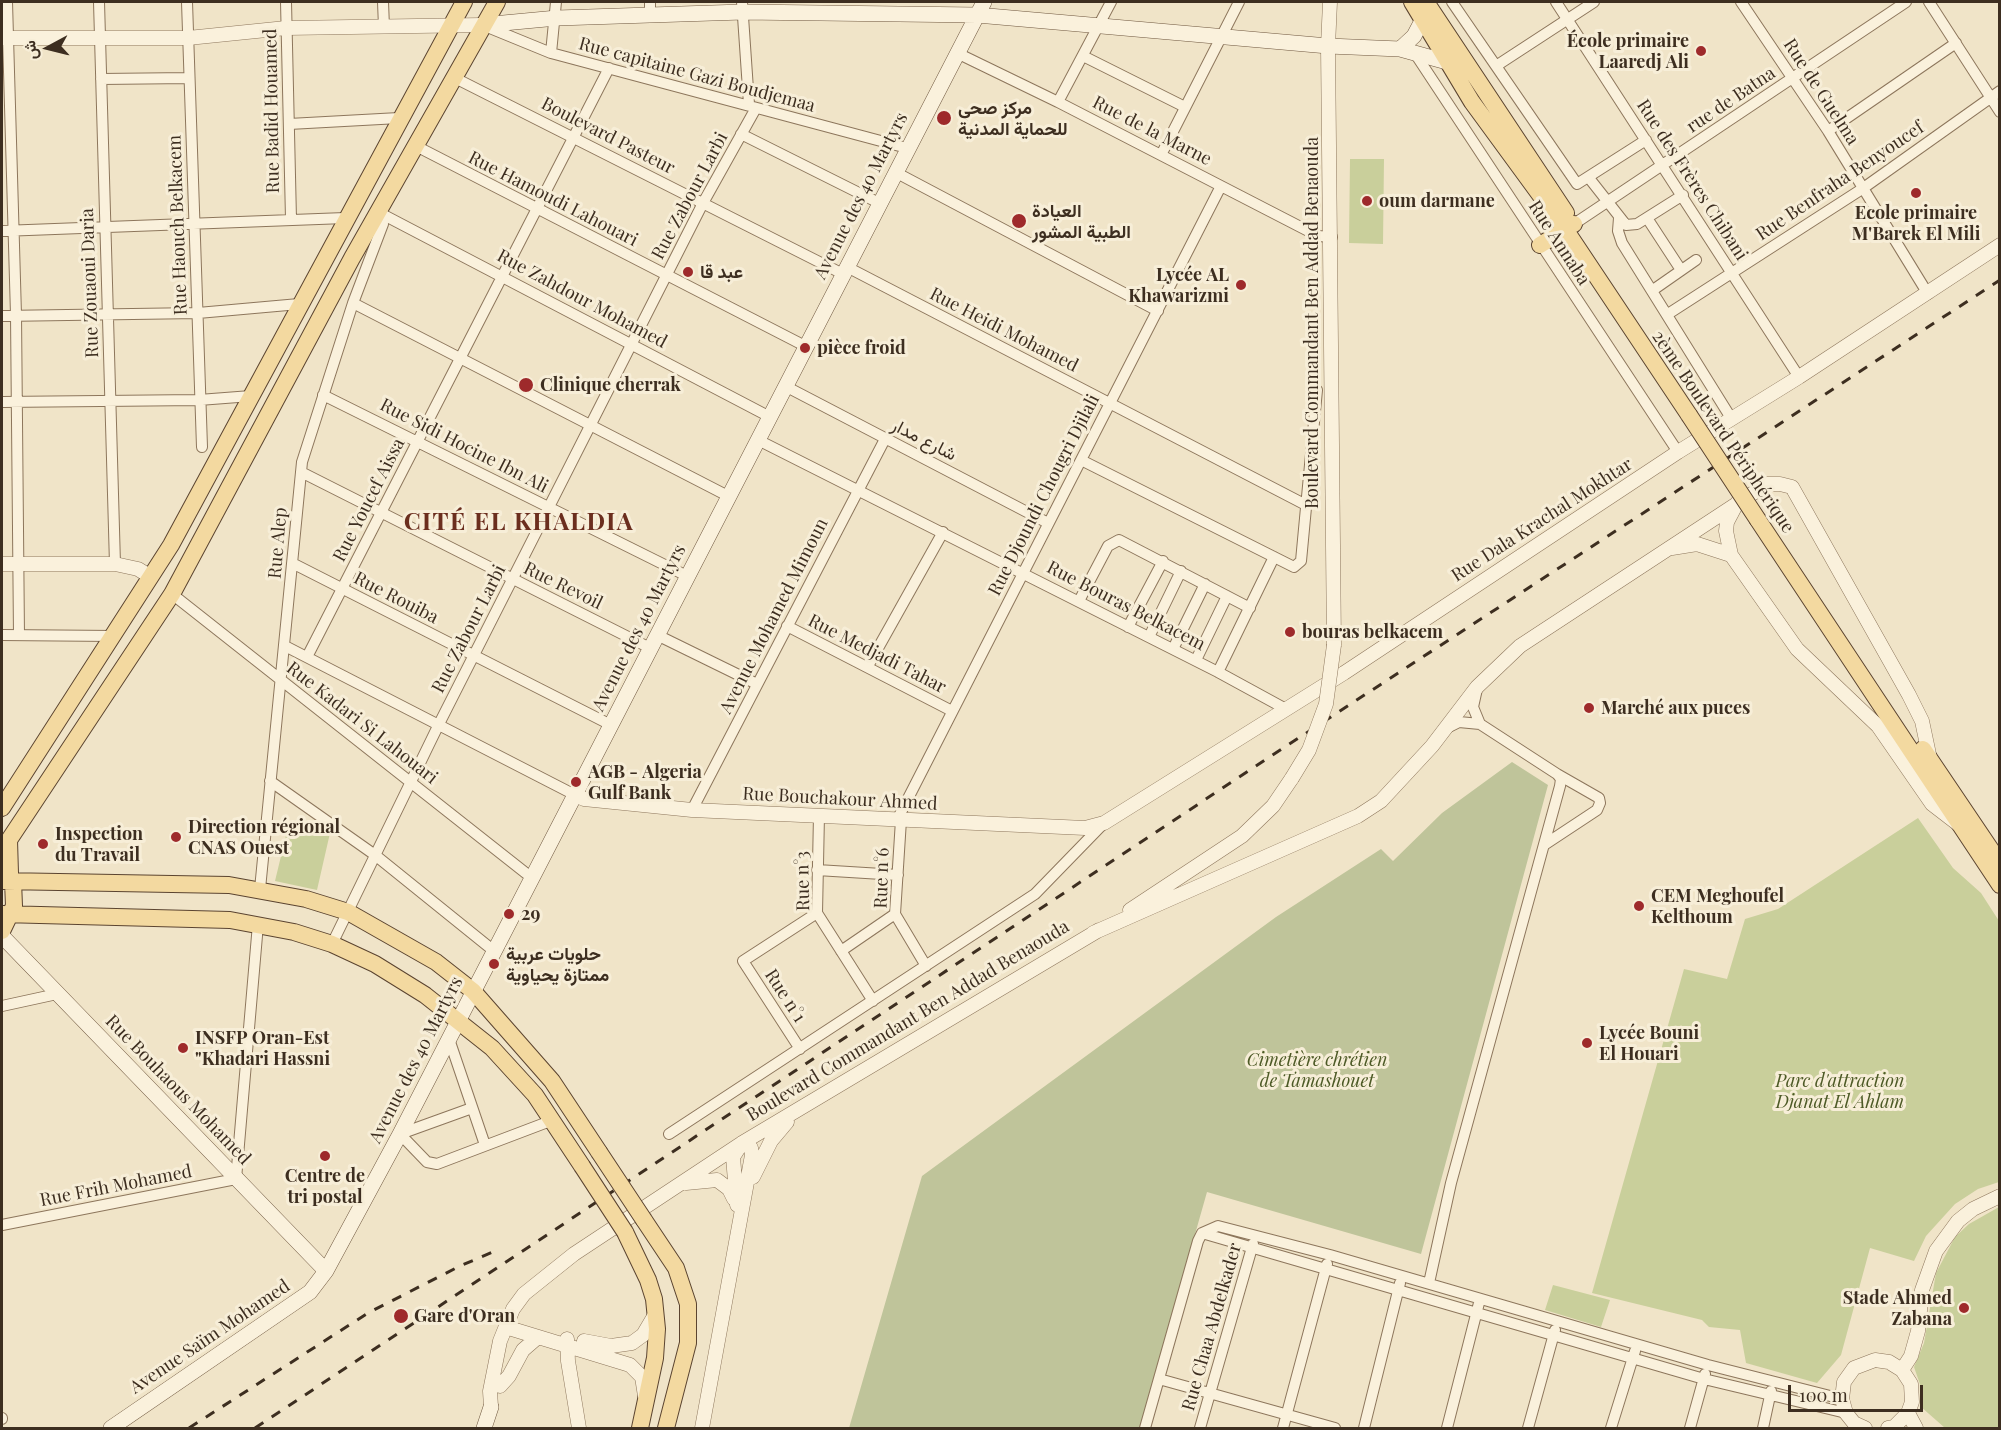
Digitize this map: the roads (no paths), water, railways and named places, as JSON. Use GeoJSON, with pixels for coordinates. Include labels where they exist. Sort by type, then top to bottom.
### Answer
{"type":"FeatureCollection","features":[{"type":"Feature","properties":{"kind":"main road"},"geometry":{"type":"LineString","coordinates":[[2,808],[152,578],[399,118],[464,2]]}},
{"type":"Feature","properties":{"kind":"main road"},"geometry":{"type":"LineString","coordinates":[[2,934],[15,895],[7,874],[9,840],[171,594],[414,145],[497,2]]}},
{"type":"Feature","properties":{"kind":"main road","name":"2ème Boulevard Périphérique"},"geometry":{"type":"LineString","coordinates":[[1412,2],[1472,102],[1570,227]]}},
{"type":"Feature","properties":{"kind":"main road","name":"2ème Boulevard Périphérique"},"geometry":{"type":"LineString","coordinates":[[1426,2],[1692,412],[2000,863]]}},
{"type":"Feature","properties":{"kind":"main road"},"geometry":{"type":"LineString","coordinates":[[482,25],[650,8],[980,8],[1098,27],[1328,46],[1407,50],[1447,62]]}},
{"type":"Feature","properties":{"kind":"main road","name":"Avenue des 40 Martyrs"},"geometry":{"type":"LineString","coordinates":[[326,1271],[400,1134],[980,8]]}},
{"type":"Feature","properties":{"kind":"main road"},"geometry":{"type":"LineString","coordinates":[[1407,50],[1423,19]]}},
{"type":"Feature","properties":{"kind":"main road"},"geometry":{"type":"LineString","coordinates":[[1540,245],[1570,227]]}},
{"type":"Feature","properties":{"kind":"main road","name":"2ème Boulevard Périphérique"},"geometry":{"type":"LineString","coordinates":[[1762,517],[2000,885]]}},
{"type":"Feature","properties":{"kind":"main road"},"geometry":{"type":"LineString","coordinates":[[7,874],[198,883],[260,889],[348,912],[411,947],[474,991],[544,1072],[676,1268],[688,1304],[688,1343],[666,1428]]}},
{"type":"Feature","properties":{"kind":"main road"},"geometry":{"type":"LineString","coordinates":[[7,914],[190,917],[258,924],[332,944],[375,964],[425,995],[459,1020],[519,1076],[553,1120],[626,1232],[643,1268],[656,1313],[657,1342],[640,1428]]}},
{"type":"Feature","properties":{"kind":"main road","name":"Rue Bouhaous Mohamed"},"geometry":{"type":"LineString","coordinates":[[2,934],[57,994],[326,1271]]}},
{"type":"Feature","properties":{"kind":"main road","name":"Avenue Saïm Mohamed"},"geometry":{"type":"LineString","coordinates":[[111,1428],[310,1292],[326,1271]]}},
{"type":"Feature","properties":{"kind":"main road","name":"Boulevard Commandant Ben Addad Benaouda"},"geometry":{"type":"LineString","coordinates":[[484,1428],[491,1407]]}},
{"type":"Feature","properties":{"kind":"street"},"geometry":{"type":"LineString","coordinates":[[7,2],[5,38],[16,315],[19,635]]}},
{"type":"Feature","properties":{"kind":"street","name":"Rue Zouaoui Daria"},"geometry":{"type":"LineString","coordinates":[[99,2],[115,564]]}},
{"type":"Feature","properties":{"kind":"street","name":"Rue Haouch Belkacem"},"geometry":{"type":"LineString","coordinates":[[187,2],[202,447]]}},
{"type":"Feature","properties":{"kind":"street","name":"Rue Badid Houamed"},"geometry":{"type":"LineString","coordinates":[[286,2],[291,219]]}},
{"type":"Feature","properties":{"kind":"street"},"geometry":{"type":"LineString","coordinates":[[383,2],[384,27]]}},
{"type":"Feature","properties":{"kind":"street"},"geometry":{"type":"LineString","coordinates":[[551,53],[557,18],[556,2]]}},
{"type":"Feature","properties":{"kind":"street"},"geometry":{"type":"LineString","coordinates":[[1058,102],[1111,2]]}},
{"type":"Feature","properties":{"kind":"street"},"geometry":{"type":"LineString","coordinates":[[1161,155],[1239,2]]}},
{"type":"Feature","properties":{"kind":"street","name":"Boulevard Commandant Ben Addad Benaouda"},"geometry":{"type":"LineString","coordinates":[[491,1407],[490,1392],[511,1324],[533,1287],[574,1254],[672,1187],[742,1143],[1093,933],[1242,836],[1274,806],[1309,750],[1326,704],[1334,645],[1332,237],[1328,46],[1330,2]]}},
{"type":"Feature","properties":{"kind":"street"},"geometry":{"type":"LineString","coordinates":[[1452,2],[1577,184],[1646,140]]}},
{"type":"Feature","properties":{"kind":"street","name":"Rue des Frères Chibani"},"geometry":{"type":"LineString","coordinates":[[1556,2],[1664,165],[1799,377]]}},
{"type":"Feature","properties":{"kind":"street"},"geometry":{"type":"LineString","coordinates":[[1496,66],[1594,2]]}},
{"type":"Feature","properties":{"kind":"street","name":"Rue de Guelma"},"geometry":{"type":"LineString","coordinates":[[1740,2],[1828,131],[1928,294]]}},
{"type":"Feature","properties":{"kind":"street","name":"rue de Batna"},"geometry":{"type":"LineString","coordinates":[[1570,227],[1906,2]]}},
{"type":"Feature","properties":{"kind":"street"},"geometry":{"type":"LineString","coordinates":[[1929,2],[1956,43],[1995,94],[2000,112]]}},
{"type":"Feature","properties":{"kind":"street"},"geometry":{"type":"LineString","coordinates":[[742,7],[752,106]]}},
{"type":"Feature","properties":{"kind":"street"},"geometry":{"type":"LineString","coordinates":[[5,38],[100,36],[188,38],[286,28],[482,25]]}},
{"type":"Feature","properties":{"kind":"street","name":"Rue capitaine Gazi Boudjemaa"},"geometry":{"type":"LineString","coordinates":[[482,25],[551,53],[907,148]]}},
{"type":"Feature","properties":{"kind":"street"},"geometry":{"type":"LineString","coordinates":[[1828,131],[1956,43]]}},
{"type":"Feature","properties":{"kind":"street","name":"Rue Annaba"},"geometry":{"type":"LineString","coordinates":[[1407,50],[1678,452]]}},
{"type":"Feature","properties":{"kind":"street","name":"Rue de la Marne"},"geometry":{"type":"LineString","coordinates":[[957,53],[1058,102],[1318,236],[1332,237]]}},
{"type":"Feature","properties":{"kind":"street"},"geometry":{"type":"LineString","coordinates":[[1083,56],[1185,107]]}},
{"type":"Feature","properties":{"kind":"street","name":"Rue Youcef Aissa"},"geometry":{"type":"LineString","coordinates":[[308,657],[609,68]]}},
{"type":"Feature","properties":{"kind":"street","name":"Boulevard Pasteur"},"geometry":{"type":"LineString","coordinates":[[453,77],[704,203],[845,270]]}},
{"type":"Feature","properties":{"kind":"street"},"geometry":{"type":"LineString","coordinates":[[101,79],[189,78]]}},
{"type":"Feature","properties":{"kind":"street","name":"Rue Benfraha Benyoucef"},"geometry":{"type":"LineString","coordinates":[[1668,314],[1862,189],[1995,94]]}},
{"type":"Feature","properties":{"kind":"street","name":"Rue Zabour Larbi"},"geometry":{"type":"LineString","coordinates":[[332,944],[438,726],[741,134],[752,106]]}},
{"type":"Feature","properties":{"kind":"street"},"geometry":{"type":"LineString","coordinates":[[290,124],[399,118]]}},
{"type":"Feature","properties":{"kind":"street"},"geometry":{"type":"LineString","coordinates":[[741,134],[879,203]]}},
{"type":"Feature","properties":{"kind":"street","name":"Rue Hamoudi Lahouari"},"geometry":{"type":"LineString","coordinates":[[414,145],[805,346]]}},
{"type":"Feature","properties":{"kind":"street"},"geometry":{"type":"LineString","coordinates":[[895,172],[1158,312]]}},
{"type":"Feature","properties":{"kind":"street"},"geometry":{"type":"LineString","coordinates":[[1589,178],[1619,218],[1626,225],[1631,226],[1683,195]]}},
{"type":"Feature","properties":{"kind":"street","name":"Rue Djoundi Chougri Djilali"},"geometry":{"type":"LineString","coordinates":[[899,820],[952,711],[1221,186]]}},
{"type":"Feature","properties":{"kind":"street","name":"Rue Zahdour Mohamed"},"geometry":{"type":"LineString","coordinates":[[378,212],[770,417]]}},
{"type":"Feature","properties":{"kind":"street","name":"Rue Alep"},"geometry":{"type":"LineString","coordinates":[[260,889],[280,679],[294,564],[301,472],[353,303],[383,224],[378,212]]}},
{"type":"Feature","properties":{"kind":"street"},"geometry":{"type":"LineString","coordinates":[[2,231],[345,218]]}},
{"type":"Feature","properties":{"kind":"street"},"geometry":{"type":"LineString","coordinates":[[1619,218],[1618,231],[1622,243],[1731,418]]}},
{"type":"Feature","properties":{"kind":"street"},"geometry":{"type":"LineString","coordinates":[[1647,218],[1681,270]]}},
{"type":"Feature","properties":{"kind":"street","name":"Rue Dala Krachal Mokhtar"},"geometry":{"type":"LineString","coordinates":[[1104,824],[1284,708],[1344,673],[1678,452],[1799,377],[2000,245]]}},
{"type":"Feature","properties":{"kind":"street"},"geometry":{"type":"LineString","coordinates":[[1653,290],[1696,260]]}},
{"type":"Feature","properties":{"kind":"street","name":"Rue Heidi Mohamed"},"geometry":{"type":"LineString","coordinates":[[845,270],[1306,505]]}},
{"type":"Feature","properties":{"kind":"street"},"geometry":{"type":"LineString","coordinates":[[353,303],[728,496]]}},
{"type":"Feature","properties":{"kind":"street"},"geometry":{"type":"LineString","coordinates":[[2,316],[108,312],[198,313],[299,304]]}},
{"type":"Feature","properties":{"kind":"street","name":"شارع مدار"},"geometry":{"type":"LineString","coordinates":[[785,386],[1048,522]]}},
{"type":"Feature","properties":{"kind":"street"},"geometry":{"type":"LineString","coordinates":[[1081,460],[1294,567],[1301,561],[1317,390]]}},
{"type":"Feature","properties":{"kind":"street","name":"Rue Sidi Hocine Ibn Ali"},"geometry":{"type":"LineString","coordinates":[[323,395],[687,576]]}},
{"type":"Feature","properties":{"kind":"street"},"geometry":{"type":"LineString","coordinates":[[2,402],[199,400],[251,396]]}},
{"type":"Feature","properties":{"kind":"street","name":"Avenue Mohamed Mimoun"},"geometry":{"type":"LineString","coordinates":[[692,810],[885,439]]}},
{"type":"Feature","properties":{"kind":"street","name":"Rue Bouras Belkacem"},"geometry":{"type":"LineString","coordinates":[[758,440],[1196,660],[1284,708]]}},
{"type":"Feature","properties":{"kind":"street","name":"Rue Revoil"},"geometry":{"type":"LineString","coordinates":[[301,472],[382,511],[513,580],[757,684]]}},
{"type":"Feature","properties":{"kind":"street"},"geometry":{"type":"LineString","coordinates":[[1093,933],[1358,816],[1381,801],[1444,730],[1477,687],[1520,646],[1767,484],[1780,484],[1791,488],[1909,694],[1922,721],[1930,760]]}},
{"type":"Feature","properties":{"kind":"street"},"geometry":{"type":"LineString","coordinates":[[1738,502],[1727,522],[1726,531],[1731,555],[1797,649],[1874,721],[1932,804],[1959,824]]}},
{"type":"Feature","properties":{"kind":"street"},"geometry":{"type":"LineString","coordinates":[[868,666],[943,532]]}},
{"type":"Feature","properties":{"kind":"street"},"geometry":{"type":"LineString","coordinates":[[1079,601],[1108,546],[1115,541],[1127,542],[1250,608]]}},
{"type":"Feature","properties":{"kind":"street"},"geometry":{"type":"LineString","coordinates":[[1667,549],[1697,544],[1731,555]]}},
{"type":"Feature","properties":{"kind":"street"},"geometry":{"type":"LineString","coordinates":[[1218,672],[1274,557]]}},
{"type":"Feature","properties":{"kind":"street"},"geometry":{"type":"LineString","coordinates":[[1128,627],[1163,561]]}},
{"type":"Feature","properties":{"kind":"street"},"geometry":{"type":"LineString","coordinates":[[2,564],[115,564],[138,569],[152,578]]}},
{"type":"Feature","properties":{"kind":"street","name":"Rue Rouiba"},"geometry":{"type":"LineString","coordinates":[[294,564],[611,725]]}},
{"type":"Feature","properties":{"kind":"street"},"geometry":{"type":"LineString","coordinates":[[1149,637],[1181,571]]}},
{"type":"Feature","properties":{"kind":"street"},"geometry":{"type":"LineString","coordinates":[[1173,649],[1205,584]]}},
{"type":"Feature","properties":{"kind":"street","name":"Rue Kadari Si Lahouari"},"geometry":{"type":"LineString","coordinates":[[171,594],[532,878]]}},
{"type":"Feature","properties":{"kind":"street"},"geometry":{"type":"LineString","coordinates":[[1196,660],[1227,596]]}},
{"type":"Feature","properties":{"kind":"street","name":"Rue Medjadi Tahar"},"geometry":{"type":"LineString","coordinates":[[787,626],[952,711]]}},
{"type":"Feature","properties":{"kind":"street"},"geometry":{"type":"LineString","coordinates":[[2,635],[114,636]]}},
{"type":"Feature","properties":{"kind":"street"},"geometry":{"type":"LineString","coordinates":[[285,646],[575,795]]}},
{"type":"Feature","properties":{"kind":"street"},"geometry":{"type":"LineString","coordinates":[[1477,687],[1473,707],[1480,724]]}},
{"type":"Feature","properties":{"kind":"street"},"geometry":{"type":"LineString","coordinates":[[1444,730],[1459,722],[1480,724],[1599,798],[1600,803],[1597,810],[1544,845]]}},
{"type":"Feature","properties":{"kind":"street"},"geometry":{"type":"LineString","coordinates":[[1429,1283],[1450,1183],[1560,786],[1557,774]]}},
{"type":"Feature","properties":{"kind":"street"},"geometry":{"type":"LineString","coordinates":[[270,781],[375,855],[494,951]]}},
{"type":"Feature","properties":{"kind":"street","name":"Rue Bouchakour Ahmed"},"geometry":{"type":"LineString","coordinates":[[575,795],[584,799],[692,810],[1085,828],[1104,824]]}},
{"type":"Feature","properties":{"kind":"street","name":"Rue n°3"},"geometry":{"type":"LineString","coordinates":[[819,815],[816,913],[873,1001]]}},
{"type":"Feature","properties":{"kind":"street","name":"Rue n°6"},"geometry":{"type":"LineString","coordinates":[[899,820],[896,914],[926,966]]}},
{"type":"Feature","properties":{"kind":"street"},"geometry":{"type":"LineString","coordinates":[[669,1134],[1035,894],[1104,824]]}},
{"type":"Feature","properties":{"kind":"street"},"geometry":{"type":"LineString","coordinates":[[817,870],[898,875]]}},
{"type":"Feature","properties":{"kind":"street","name":"Rue n°1"},"geometry":{"type":"LineString","coordinates":[[800,1049],[743,961],[816,913]]}},
{"type":"Feature","properties":{"kind":"street"},"geometry":{"type":"LineString","coordinates":[[841,951],[896,914]]}},
{"type":"Feature","properties":{"kind":"street"},"geometry":{"type":"LineString","coordinates":[[236,1179],[258,924]]}},
{"type":"Feature","properties":{"kind":"street"},"geometry":{"type":"LineString","coordinates":[[2,1006],[57,994]]}},
{"type":"Feature","properties":{"kind":"street"},"geometry":{"type":"LineString","coordinates":[[449,1039],[485,1145]]}},
{"type":"Feature","properties":{"kind":"street"},"geometry":{"type":"LineString","coordinates":[[472,1108],[400,1134],[427,1161],[437,1164],[553,1120]]}},
{"type":"Feature","properties":{"kind":"street"},"geometry":{"type":"LineString","coordinates":[[739,1222],[751,1182],[764,1154],[779,1130],[795,1113]]}},
{"type":"Feature","properties":{"kind":"street"},"geometry":{"type":"LineString","coordinates":[[702,1428],[752,1155],[749,1145],[742,1143],[735,1152],[733,1163],[739,1222]]}},
{"type":"Feature","properties":{"kind":"street","name":"Rue Frih Mohamed"},"geometry":{"type":"LineString","coordinates":[[2,1225],[236,1179]]}},
{"type":"Feature","properties":{"kind":"street"},"geometry":{"type":"LineString","coordinates":[[672,1187],[699,1180],[717,1180],[729,1189],[737,1205]]}},
{"type":"Feature","properties":{"kind":"street"},"geometry":{"type":"LineString","coordinates":[[1902,1370],[1911,1356],[1918,1331],[1924,1281],[1945,1236],[1973,1209],[2000,1196]]}},
{"type":"Feature","properties":{"kind":"street"},"geometry":{"type":"LineString","coordinates":[[1145,1428],[1202,1233],[1210,1228],[1224,1226],[1429,1283],[1708,1365],[1842,1398]]}},
{"type":"Feature","properties":{"kind":"street"},"geometry":{"type":"LineString","coordinates":[[1202,1233],[1476,1314],[1770,1396],[1854,1423]]}},
{"type":"Feature","properties":{"kind":"street","name":"Rue Chaa Abdelkader"},"geometry":{"type":"LineString","coordinates":[[1200,1428],[1255,1234]]}},
{"type":"Feature","properties":{"kind":"street"},"geometry":{"type":"LineString","coordinates":[[1283,1428],[1330,1255]]}},
{"type":"Feature","properties":{"kind":"street"},"geometry":{"type":"LineString","coordinates":[[1364,1428],[1402,1276]]}},
{"type":"Feature","properties":{"kind":"street"},"geometry":{"type":"LineString","coordinates":[[1447,1428],[1480,1299]]}},
{"type":"Feature","properties":{"kind":"street"},"geometry":{"type":"LineString","coordinates":[[511,1324],[538,1337],[563,1341],[603,1345],[632,1343],[643,1335],[656,1313]]}},
{"type":"Feature","properties":{"kind":"street"},"geometry":{"type":"LineString","coordinates":[[1528,1428],[1557,1322]]}},
{"type":"Feature","properties":{"kind":"street"},"geometry":{"type":"LineString","coordinates":[[511,1324],[624,1362],[638,1371],[644,1384],[645,1409]]}},
{"type":"Feature","properties":{"kind":"street","name":"Boulevard Commandant Ben Addad Benaouda"},"geometry":{"type":"LineString","coordinates":[[491,1407],[500,1386],[511,1324]]}},
{"type":"Feature","properties":{"kind":"street"},"geometry":{"type":"LineString","coordinates":[[500,1386],[509,1376],[523,1350],[538,1337]]}},
{"type":"Feature","properties":{"kind":"street"},"geometry":{"type":"LineString","coordinates":[[563,1341],[579,1428]]}},
{"type":"Feature","properties":{"kind":"street"},"geometry":{"type":"LineString","coordinates":[[1611,1428],[1636,1344]]}},
{"type":"Feature","properties":{"kind":"street"},"geometry":{"type":"LineString","coordinates":[[1854,1423],[1842,1398],[1844,1382],[1854,1368],[1863,1362],[1875,1359],[1890,1362],[1902,1370],[1911,1384],[1912,1402],[1908,1413],[1893,1428]]}},
{"type":"Feature","properties":{"kind":"street"},"geometry":{"type":"LineString","coordinates":[[1690,1428],[1708,1365]]}},
{"type":"Feature","properties":{"kind":"street"},"geometry":{"type":"LineString","coordinates":[[1159,1379],[1335,1428]]}},
{"type":"Feature","properties":{"kind":"street"},"geometry":{"type":"LineString","coordinates":[[1763,1428],[1773,1382]]}},
{"type":"Feature","properties":{"kind":"street"},"geometry":{"type":"LineString","coordinates":[[1908,1413],[1916,1428]]}},
{"type":"Feature","properties":{"kind":"railway"},"geometry":{"type":"LineString","coordinates":[[255,1428],[1268,758],[2000,280]]}},
{"type":"Feature","properties":{"kind":"railway"},"geometry":{"type":"LineString","coordinates":[[189,1428],[368,1313],[460,1266],[495,1251]]}},
{"type":"Feature","properties":{"kind":"place","name":"École primaire Laaredj Ali"},"geometry":{"type":"Point","coordinates":[1701,51]}},
{"type":"Feature","properties":{"kind":"place","name":"مركز صحي للحماية المدنية"},"geometry":{"type":"Point","coordinates":[944,118]}},
{"type":"Feature","properties":{"kind":"place","name":"Ecole primaire M'Barek El Mili"},"geometry":{"type":"Point","coordinates":[1916,193]}},
{"type":"Feature","properties":{"kind":"place","name":"oum darmane"},"geometry":{"type":"Point","coordinates":[1367,201]}},
{"type":"Feature","properties":{"kind":"place","name":"العيادة الطبية المشور"},"geometry":{"type":"Point","coordinates":[1019,221]}},
{"type":"Feature","properties":{"kind":"place","name":"عبد قا"},"geometry":{"type":"Point","coordinates":[688,272]}},
{"type":"Feature","properties":{"kind":"place","name":"Lycée AL Khawarizmi"},"geometry":{"type":"Point","coordinates":[1241,285]}},
{"type":"Feature","properties":{"kind":"place","name":"pièce froid"},"geometry":{"type":"Point","coordinates":[805,348]}},
{"type":"Feature","properties":{"kind":"place","name":"Clinique cherrak"},"geometry":{"type":"Point","coordinates":[526,385]}},
{"type":"Feature","properties":{"kind":"place","name":"bouras belkacem"},"geometry":{"type":"Point","coordinates":[1290,632]}},
{"type":"Feature","properties":{"kind":"place","name":"Marché aux puces"},"geometry":{"type":"Point","coordinates":[1589,708]}},
{"type":"Feature","properties":{"kind":"place","name":"AGB - Algeria Gulf Bank"},"geometry":{"type":"Point","coordinates":[576,782]}},
{"type":"Feature","properties":{"kind":"place","name":"Direction régional CNAS Ouest"},"geometry":{"type":"Point","coordinates":[176,837]}},
{"type":"Feature","properties":{"kind":"place","name":"Inspection du Travail"},"geometry":{"type":"Point","coordinates":[43,844]}},
{"type":"Feature","properties":{"kind":"place","name":"CEM Meghoufel Kelthoum"},"geometry":{"type":"Point","coordinates":[1639,906]}},
{"type":"Feature","properties":{"kind":"place","name":"29"},"geometry":{"type":"Point","coordinates":[509,914]}},
{"type":"Feature","properties":{"kind":"place","name":"حلويات عربية ممتازة يحياوية"},"geometry":{"type":"Point","coordinates":[494,964]}},
{"type":"Feature","properties":{"kind":"place","name":"Lycée Bouni El Houari"},"geometry":{"type":"Point","coordinates":[1587,1043]}},
{"type":"Feature","properties":{"kind":"place","name":"INSFP Oran-Est \"Khadari Hassni"},"geometry":{"type":"Point","coordinates":[183,1048]}},
{"type":"Feature","properties":{"kind":"place","name":"Centre de tri postal"},"geometry":{"type":"Point","coordinates":[325,1156]}},
{"type":"Feature","properties":{"kind":"place","name":"Stade Ahmed Zabana"},"geometry":{"type":"Point","coordinates":[1964,1308]}},
{"type":"Feature","properties":{"kind":"place","name":"Gare d'Oran"},"geometry":{"type":"Point","coordinates":[401,1316]}},
{"type":"Feature","properties":{"kind":"district","name":"CITÉ EL KHALDIA"},"geometry":{"type":"Point","coordinates":[519,523]}},
{"type":"Feature","properties":{"kind":"park label","name":"Cimetière chrétien de Tamashouet"},"geometry":{"type":"Point","coordinates":[1317,1070]}},
{"type":"Feature","properties":{"kind":"park label","name":"Parc d'attraction Djanat El Ahlam"},"geometry":{"type":"Point","coordinates":[1840,1091]}}]}
